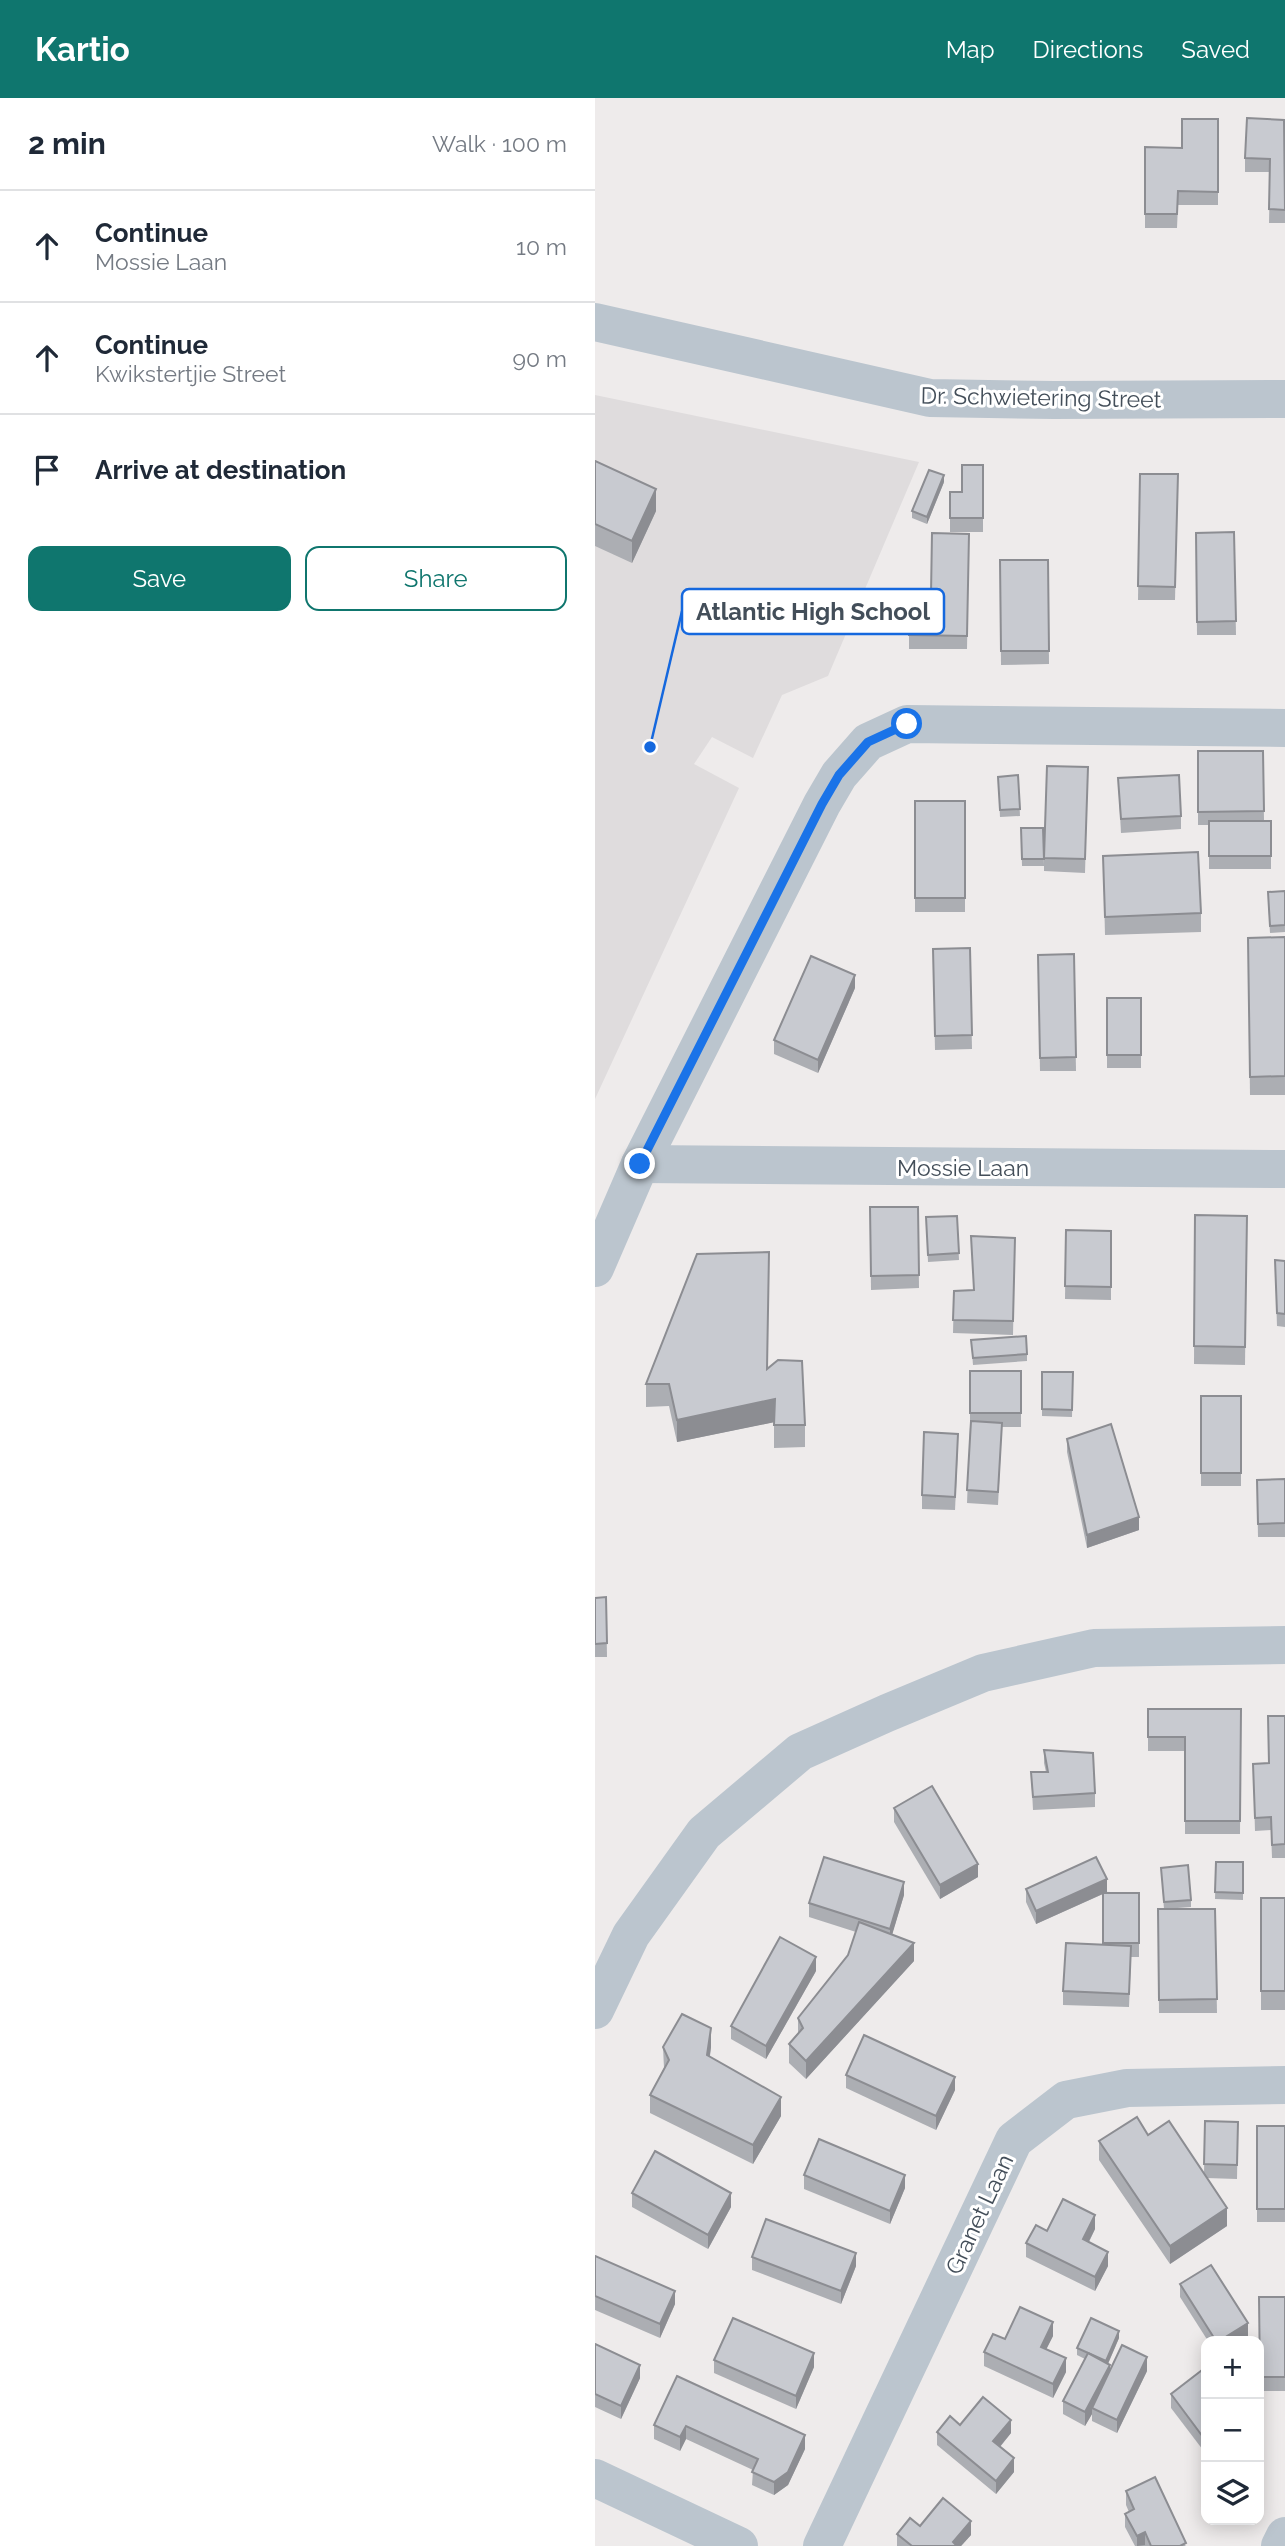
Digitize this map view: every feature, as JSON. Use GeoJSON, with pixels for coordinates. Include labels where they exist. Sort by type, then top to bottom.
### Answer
{"type":"FeatureCollection","features":[{"type":"Feature","properties":{"kind":"street","name":"Dr. Schwietering Street"},"geometry":{"type":"LineString","coordinates":[[595,321],[930,398],[1285,399]]}},
{"type":"Feature","properties":{"kind":"street"},"geometry":{"type":"LineString","coordinates":[[595,1268],[640,1164],[822,804],[839,775],[868,742],[907,724],[1285,728]]}},
{"type":"Feature","properties":{"kind":"street","name":"Mossie Laan"},"geometry":{"type":"LineString","coordinates":[[640,1164],[1285,1169]]}},
{"type":"Feature","properties":{"kind":"street"},"geometry":{"type":"LineString","coordinates":[[595,2010],[631,1935],[704,1833],[800,1752],[983,1674],[1094,1648],[1285,1646]]}},
{"type":"Feature","properties":{"kind":"street","name":"Granet Laan"},"geometry":{"type":"LineString","coordinates":[[822,2546],[1014,2140],[1066,2100],[1127,2088],[1285,2085]]}},
{"type":"Feature","properties":{"kind":"street"},"geometry":{"type":"LineString","coordinates":[[595,2478],[739,2546]]}},
{"type":"Feature","properties":{"kind":"street"},"geometry":{"type":"LineString","coordinates":[[1280,2546],[1285,2536]]}},
{"type":"Feature","properties":{"kind":"shaded area"},"geometry":{"type":"Polygon","coordinates":[[[595,395],[919,462],[828,676],[782,695],[753,758],[712,737],[694,764],[739,788],[595,1099],[595,395]]]}},
{"type":"Feature","properties":{"kind":"building"},"geometry":{"type":"Polygon","coordinates":[[[1247,118],[1284,120],[1285,210],[1269,209],[1270,159],[1245,158],[1247,118]]]}},
{"type":"Feature","properties":{"kind":"building"},"geometry":{"type":"Polygon","coordinates":[[[1182,119],[1218,119],[1218,192],[1178,191],[1177,214],[1145,214],[1145,147],[1182,148],[1182,119]]]}},
{"type":"Feature","properties":{"kind":"building"},"geometry":{"type":"Polygon","coordinates":[[[595,461],[656,489],[632,541],[595,524],[595,461]]]}},
{"type":"Feature","properties":{"kind":"building"},"geometry":{"type":"Polygon","coordinates":[[[962,465],[983,465],[983,518],[950,518],[950,492],[962,492],[962,465]]]}},
{"type":"Feature","properties":{"kind":"building"},"geometry":{"type":"Polygon","coordinates":[[[929,470],[944,475],[927,517],[912,511],[929,470]]]}},
{"type":"Feature","properties":{"kind":"building"},"geometry":{"type":"Polygon","coordinates":[[[1140,474],[1178,474],[1175,587],[1138,586],[1140,474]]]}},
{"type":"Feature","properties":{"kind":"building"},"geometry":{"type":"Polygon","coordinates":[[[1234,532],[1236,621],[1197,622],[1196,533],[1234,532]]]}},
{"type":"Feature","properties":{"kind":"building"},"geometry":{"type":"Polygon","coordinates":[[[932,533],[969,534],[967,636],[909,635],[909,594],[931,594],[932,533]]]}},
{"type":"Feature","properties":{"kind":"building"},"geometry":{"type":"Polygon","coordinates":[[[1000,560],[1048,560],[1049,651],[1001,651],[1000,560]]]}},
{"type":"Feature","properties":{"kind":"building"},"geometry":{"type":"Polygon","coordinates":[[[1198,751],[1263,751],[1264,811],[1198,812],[1198,751]]]}},
{"type":"Feature","properties":{"kind":"building"},"geometry":{"type":"Polygon","coordinates":[[[1047,766],[1088,767],[1085,859],[1044,858],[1047,766]]]}},
{"type":"Feature","properties":{"kind":"building"},"geometry":{"type":"Polygon","coordinates":[[[1018,775],[1020,809],[1000,810],[998,777],[1018,775]]]}},
{"type":"Feature","properties":{"kind":"building"},"geometry":{"type":"Polygon","coordinates":[[[1179,775],[1181,816],[1121,819],[1118,778],[1179,775]]]}},
{"type":"Feature","properties":{"kind":"building"},"geometry":{"type":"Polygon","coordinates":[[[915,801],[965,801],[965,898],[915,898],[915,801]]]}},
{"type":"Feature","properties":{"kind":"building"},"geometry":{"type":"Polygon","coordinates":[[[1209,821],[1271,821],[1271,856],[1209,856],[1209,821]]]}},
{"type":"Feature","properties":{"kind":"building"},"geometry":{"type":"Polygon","coordinates":[[[1021,828],[1043,828],[1044,859],[1022,859],[1021,828]]]}},
{"type":"Feature","properties":{"kind":"building"},"geometry":{"type":"Polygon","coordinates":[[[1198,852],[1201,913],[1105,917],[1103,856],[1198,852]]]}},
{"type":"Feature","properties":{"kind":"building"},"geometry":{"type":"Polygon","coordinates":[[[1285,891],[1285,925],[1270,926],[1268,892],[1285,891]]]}},
{"type":"Feature","properties":{"kind":"building"},"geometry":{"type":"Polygon","coordinates":[[[1285,937],[1285,1076],[1250,1077],[1248,938],[1285,937]]]}},
{"type":"Feature","properties":{"kind":"building"},"geometry":{"type":"Polygon","coordinates":[[[970,948],[972,1035],[935,1036],[933,949],[970,948]]]}},
{"type":"Feature","properties":{"kind":"building"},"geometry":{"type":"Polygon","coordinates":[[[1074,954],[1076,1057],[1040,1058],[1038,955],[1074,954]]]}},
{"type":"Feature","properties":{"kind":"building"},"geometry":{"type":"Polygon","coordinates":[[[811,956],[855,975],[818,1060],[774,1040],[811,956]]]}},
{"type":"Feature","properties":{"kind":"building"},"geometry":{"type":"Polygon","coordinates":[[[1107,998],[1141,998],[1141,1055],[1107,1055],[1107,998]]]}},
{"type":"Feature","properties":{"kind":"building"},"geometry":{"type":"Polygon","coordinates":[[[870,1207],[918,1207],[919,1275],[871,1276],[870,1207]]]}},
{"type":"Feature","properties":{"kind":"building"},"geometry":{"type":"Polygon","coordinates":[[[1195,1215],[1247,1216],[1245,1347],[1194,1346],[1195,1215]]]}},
{"type":"Feature","properties":{"kind":"building"},"geometry":{"type":"Polygon","coordinates":[[[957,1216],[959,1253],[928,1255],[926,1217],[957,1216]]]}},
{"type":"Feature","properties":{"kind":"building"},"geometry":{"type":"Polygon","coordinates":[[[1066,1230],[1111,1231],[1111,1287],[1065,1286],[1066,1230]]]}},
{"type":"Feature","properties":{"kind":"building"},"geometry":{"type":"Polygon","coordinates":[[[971,1236],[1015,1238],[1013,1321],[953,1320],[954,1291],[974,1290],[971,1236]]]}},
{"type":"Feature","properties":{"kind":"building"},"geometry":{"type":"Polygon","coordinates":[[[769,1252],[767,1369],[778,1360],[802,1361],[805,1425],[774,1425],[775,1399],[677,1420],[669,1384],[646,1384],[697,1254],[769,1252]]]}},
{"type":"Feature","properties":{"kind":"building"},"geometry":{"type":"Polygon","coordinates":[[[1275,1260],[1285,1261],[1285,1314],[1277,1313],[1275,1260]]]}},
{"type":"Feature","properties":{"kind":"building"},"geometry":{"type":"Polygon","coordinates":[[[1026,1336],[1027,1354],[973,1358],[971,1340],[1026,1336]]]}},
{"type":"Feature","properties":{"kind":"building"},"geometry":{"type":"Polygon","coordinates":[[[970,1371],[1021,1371],[1021,1413],[970,1413],[970,1371]]]}},
{"type":"Feature","properties":{"kind":"building"},"geometry":{"type":"Polygon","coordinates":[[[1042,1372],[1073,1372],[1072,1410],[1042,1409],[1042,1372]]]}},
{"type":"Feature","properties":{"kind":"building"},"geometry":{"type":"Polygon","coordinates":[[[1201,1396],[1241,1396],[1241,1473],[1201,1473],[1201,1396]]]}},
{"type":"Feature","properties":{"kind":"building"},"geometry":{"type":"Polygon","coordinates":[[[971,1421],[1002,1423],[998,1492],[967,1490],[971,1421]]]}},
{"type":"Feature","properties":{"kind":"building"},"geometry":{"type":"Polygon","coordinates":[[[1111,1424],[1139,1517],[1087,1535],[1067,1439],[1111,1424]]]}},
{"type":"Feature","properties":{"kind":"building"},"geometry":{"type":"Polygon","coordinates":[[[924,1432],[958,1434],[955,1497],[922,1495],[924,1432]]]}},
{"type":"Feature","properties":{"kind":"building"},"geometry":{"type":"Polygon","coordinates":[[[1285,1479],[1285,1523],[1258,1524],[1257,1480],[1285,1479]]]}},
{"type":"Feature","properties":{"kind":"building"},"geometry":{"type":"Polygon","coordinates":[[[606,1597],[607,1643],[595,1644],[595,1598],[606,1597]]]}},
{"type":"Feature","properties":{"kind":"building"},"geometry":{"type":"Polygon","coordinates":[[[1148,1709],[1241,1709],[1240,1821],[1185,1821],[1185,1737],[1148,1737],[1148,1709]]]}},
{"type":"Feature","properties":{"kind":"building"},"geometry":{"type":"Polygon","coordinates":[[[1268,1716],[1285,1716],[1285,1844],[1272,1845],[1271,1817],[1255,1818],[1253,1764],[1269,1763],[1268,1716]]]}},
{"type":"Feature","properties":{"kind":"building"},"geometry":{"type":"Polygon","coordinates":[[[1044,1750],[1093,1753],[1095,1793],[1033,1797],[1031,1772],[1048,1772],[1044,1750]]]}},
{"type":"Feature","properties":{"kind":"building"},"geometry":{"type":"Polygon","coordinates":[[[932,1786],[978,1864],[940,1885],[894,1808],[932,1786]]]}},
{"type":"Feature","properties":{"kind":"building"},"geometry":{"type":"Polygon","coordinates":[[[824,1857],[904,1882],[890,1929],[809,1903],[824,1857]]]}},
{"type":"Feature","properties":{"kind":"building"},"geometry":{"type":"Polygon","coordinates":[[[1096,1857],[1107,1879],[1036,1911],[1026,1889],[1096,1857]]]}},
{"type":"Feature","properties":{"kind":"building"},"geometry":{"type":"Polygon","coordinates":[[[1216,1862],[1243,1862],[1243,1893],[1215,1892],[1216,1862]]]}},
{"type":"Feature","properties":{"kind":"building"},"geometry":{"type":"Polygon","coordinates":[[[1188,1865],[1191,1900],[1164,1902],[1161,1868],[1188,1865]]]}},
{"type":"Feature","properties":{"kind":"building"},"geometry":{"type":"Polygon","coordinates":[[[1103,1893],[1139,1893],[1139,1943],[1103,1943],[1103,1893]]]}},
{"type":"Feature","properties":{"kind":"building"},"geometry":{"type":"Polygon","coordinates":[[[1261,1898],[1285,1898],[1285,1991],[1261,1991],[1261,1898]]]}},
{"type":"Feature","properties":{"kind":"building"},"geometry":{"type":"Polygon","coordinates":[[[1158,1909],[1215,1909],[1217,1999],[1159,2000],[1158,1909]]]}},
{"type":"Feature","properties":{"kind":"building"},"geometry":{"type":"Polygon","coordinates":[[[859,1922],[914,1943],[806,2061],[789,2044],[803,2028],[798,2018],[848,1955],[859,1922]]]}},
{"type":"Feature","properties":{"kind":"building"},"geometry":{"type":"Polygon","coordinates":[[[780,1937],[816,1957],[766,2046],[731,2026],[780,1937]]]}},
{"type":"Feature","properties":{"kind":"building"},"geometry":{"type":"Polygon","coordinates":[[[1066,1943],[1131,1946],[1129,1994],[1063,1991],[1066,1943]]]}},
{"type":"Feature","properties":{"kind":"building"},"geometry":{"type":"Polygon","coordinates":[[[682,2014],[711,2028],[707,2055],[781,2097],[753,2145],[650,2095],[669,2060],[663,2047],[682,2014]]]}},
{"type":"Feature","properties":{"kind":"building"},"geometry":{"type":"Polygon","coordinates":[[[864,2035],[955,2077],[936,2116],[846,2075],[864,2035]]]}},
{"type":"Feature","properties":{"kind":"building"},"geometry":{"type":"Polygon","coordinates":[[[1137,2117],[1148,2135],[1169,2121],[1227,2208],[1170,2246],[1099,2141],[1137,2117]]]}},
{"type":"Feature","properties":{"kind":"building"},"geometry":{"type":"Polygon","coordinates":[[[1205,2121],[1238,2122],[1237,2165],[1204,2164],[1205,2121]]]}},
{"type":"Feature","properties":{"kind":"building"},"geometry":{"type":"Polygon","coordinates":[[[1257,2126],[1285,2126],[1285,2209],[1257,2209],[1257,2126]]]}},
{"type":"Feature","properties":{"kind":"building"},"geometry":{"type":"Polygon","coordinates":[[[819,2139],[905,2175],[890,2211],[804,2175],[819,2139]]]}},
{"type":"Feature","properties":{"kind":"building"},"geometry":{"type":"Polygon","coordinates":[[[655,2151],[731,2193],[708,2235],[632,2193],[655,2151]]]}},
{"type":"Feature","properties":{"kind":"building"},"geometry":{"type":"Polygon","coordinates":[[[1063,2199],[1095,2215],[1083,2239],[1108,2252],[1095,2277],[1026,2243],[1036,2225],[1047,2231],[1063,2199]]]}},
{"type":"Feature","properties":{"kind":"building"},"geometry":{"type":"Polygon","coordinates":[[[766,2219],[856,2253],[841,2291],[752,2257],[766,2219]]]}},
{"type":"Feature","properties":{"kind":"building"},"geometry":{"type":"Polygon","coordinates":[[[595,2256],[675,2291],[660,2324],[595,2296],[595,2256]]]}},
{"type":"Feature","properties":{"kind":"building"},"geometry":{"type":"Polygon","coordinates":[[[1211,2265],[1248,2323],[1227,2336],[1213,2336],[1180,2284],[1211,2265]]]}},
{"type":"Feature","properties":{"kind":"building"},"geometry":{"type":"Polygon","coordinates":[[[1259,2297],[1285,2297],[1285,2377],[1264,2377],[1264,2336],[1259,2336],[1259,2297]]]}},
{"type":"Feature","properties":{"kind":"building"},"geometry":{"type":"Polygon","coordinates":[[[1020,2307],[1053,2322],[1041,2347],[1066,2358],[1053,2384],[984,2352],[993,2334],[1005,2339],[1020,2307]]]}},
{"type":"Feature","properties":{"kind":"building"},"geometry":{"type":"Polygon","coordinates":[[[733,2318],[814,2353],[796,2396],[714,2360],[733,2318]]]}},
{"type":"Feature","properties":{"kind":"building"},"geometry":{"type":"Polygon","coordinates":[[[1091,2318],[1119,2331],[1106,2361],[1077,2348],[1091,2318]]]}},
{"type":"Feature","properties":{"kind":"building"},"geometry":{"type":"Polygon","coordinates":[[[595,2344],[640,2365],[621,2406],[595,2394],[595,2344]]]}},
{"type":"Feature","properties":{"kind":"building"},"geometry":{"type":"Polygon","coordinates":[[[1122,2345],[1147,2357],[1117,2420],[1092,2408],[1122,2345]]]}},
{"type":"Feature","properties":{"kind":"building"},"geometry":{"type":"Polygon","coordinates":[[[1088,2353],[1110,2365],[1085,2412],[1063,2401],[1088,2353]]]}},
{"type":"Feature","properties":{"kind":"building"},"geometry":{"type":"Polygon","coordinates":[[[1201,2371],[1201,2434],[1171,2394],[1201,2371]]]}},
{"type":"Feature","properties":{"kind":"building"},"geometry":{"type":"Polygon","coordinates":[[[677,2376],[805,2435],[788,2472],[774,2482],[752,2472],[758,2459],[686,2426],[680,2437],[654,2425],[677,2376]]]}},
{"type":"Feature","properties":{"kind":"building"},"geometry":{"type":"Polygon","coordinates":[[[983,2397],[1011,2420],[993,2441],[1014,2458],[996,2481],[937,2432],[950,2416],[960,2425],[983,2397]]]}},
{"type":"Feature","properties":{"kind":"building"},"geometry":{"type":"Polygon","coordinates":[[[1155,2477],[1186,2543],[1180,2546],[1151,2546],[1145,2532],[1137,2536],[1125,2514],[1134,2509],[1126,2491],[1155,2477]]]}},
{"type":"Feature","properties":{"kind":"building"},"geometry":{"type":"Polygon","coordinates":[[[943,2498],[971,2521],[953,2542],[957,2546],[912,2546],[897,2534],[910,2518],[920,2526],[943,2498]]]}},
{"type":"Feature","properties":{"kind":"place","name":"Atlantic High School"},"geometry":{"type":"Point","coordinates":[650,747]}},
{"type":"Feature","properties":{"kind":"route"},"geometry":{"type":"LineString","coordinates":[[640,1164],[839,775],[868,742],[907,724]]}}]}
